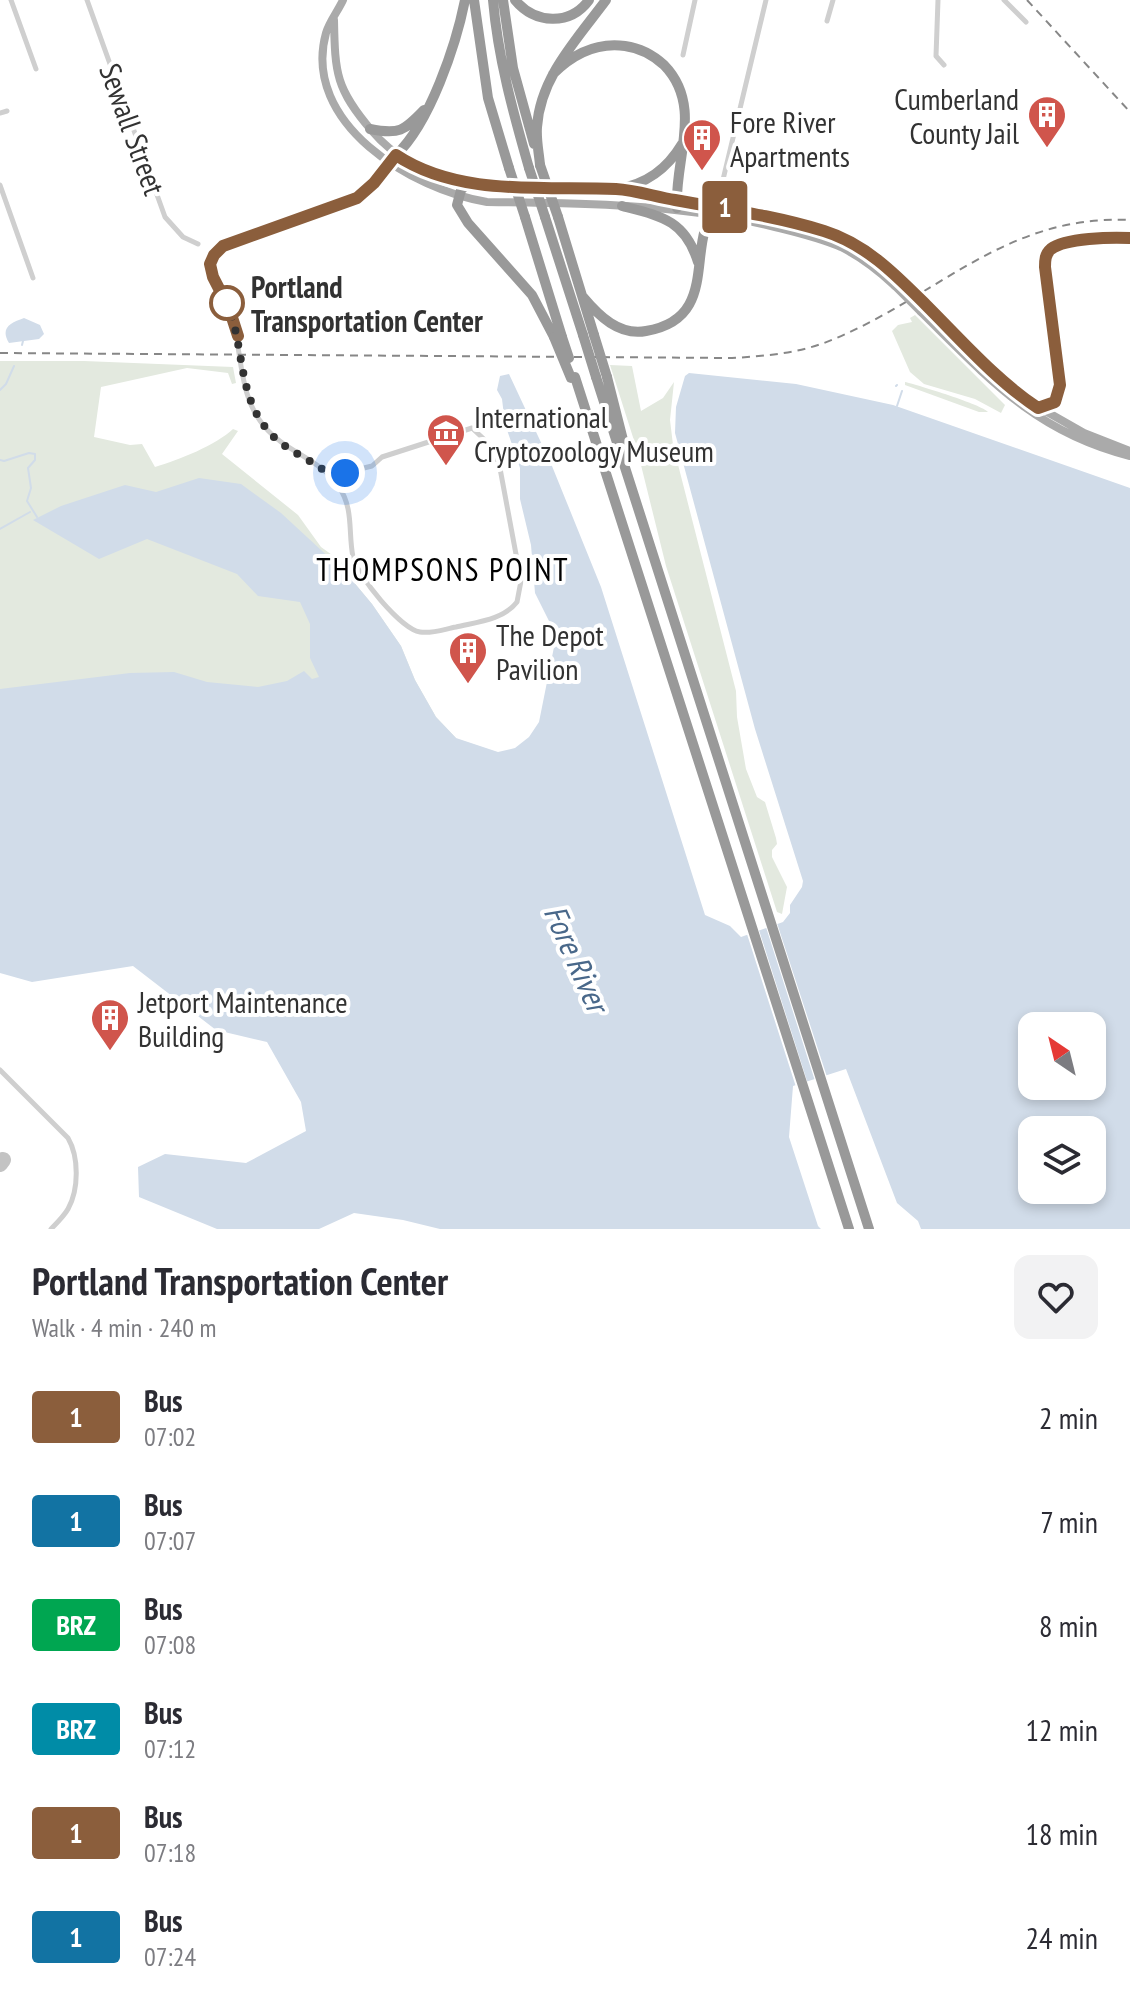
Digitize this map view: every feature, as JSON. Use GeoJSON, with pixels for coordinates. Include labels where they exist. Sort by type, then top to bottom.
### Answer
{"type":"FeatureCollection","features":[{"type":"Feature","properties":{"kind":"highway"},"geometry":{"type":"LineString","coordinates":[[393,159],[423,120],[442,79],[465,0]]}},
{"type":"Feature","properties":{"kind":"highway"},"geometry":{"type":"LineString","coordinates":[[474,0],[488,98],[558,337],[592,427],[849,1229]]}},
{"type":"Feature","properties":{"kind":"highway"},"geometry":{"type":"LineString","coordinates":[[493,0],[508,98],[558,217],[583,297],[589,335]]}},
{"type":"Feature","properties":{"kind":"highway"},"geometry":{"type":"LineString","coordinates":[[503,0],[513,68],[545,217],[589,335],[643,519],[870,1229]]}},
{"type":"Feature","properties":{"kind":"highway"},"geometry":{"type":"LineString","coordinates":[[515,0],[528,12],[550,19],[571,15],[589,0]]}},
{"type":"Feature","properties":{"kind":"highway"},"geometry":{"type":"LineString","coordinates":[[535,167],[537,123],[545,91],[553,74],[606,0]]}},
{"type":"Feature","properties":{"kind":"highway"},"geometry":{"type":"LineString","coordinates":[[553,74],[577,54],[598,47],[622,46],[648,54],[671,73],[682,93],[686,114],[677,204]]}},
{"type":"Feature","properties":{"kind":"highway"},"geometry":{"type":"LineString","coordinates":[[370,129],[387,133],[403,130],[428,106]]}},
{"type":"Feature","properties":{"kind":"highway"},"geometry":{"type":"LineString","coordinates":[[617,189],[640,184],[655,175],[683,143]]}},
{"type":"Feature","properties":{"kind":"highway"},"geometry":{"type":"LineString","coordinates":[[468,183],[457,205],[468,223],[532,295],[558,337]]}},
{"type":"Feature","properties":{"kind":"highway"},"geometry":{"type":"LineString","coordinates":[[622,206],[666,218],[688,238],[699,264]]}},
{"type":"Feature","properties":{"kind":"highway"},"geometry":{"type":"LineString","coordinates":[[583,297],[598,314],[627,331],[637,333],[669,324],[686,309],[696,285],[715,210]]}},
{"type":"Feature","properties":{"kind":"main road"},"geometry":{"type":"LineString","coordinates":[[343,0],[326,29],[323,59],[333,99],[355,133],[438,191],[487,202],[622,206],[677,204]]}},
{"type":"Feature","properties":{"kind":"main road"},"geometry":{"type":"LineString","coordinates":[[334,19],[334,57],[340,85],[354,112],[393,159],[468,183],[617,189],[677,204],[823,231],[870,260],[899,284],[1008,396],[1031,413],[1077,439],[1130,454]]}},
{"type":"Feature","properties":{"kind":"street"},"geometry":{"type":"LineString","coordinates":[[11,0],[36,69]]}},
{"type":"Feature","properties":{"kind":"street","name":"Sewall Street"},"geometry":{"type":"LineString","coordinates":[[87,0],[165,217],[183,237],[198,244]]}},
{"type":"Feature","properties":{"kind":"street"},"geometry":{"type":"LineString","coordinates":[[683,55],[695,0]]}},
{"type":"Feature","properties":{"kind":"street"},"geometry":{"type":"LineString","coordinates":[[721,188],[766,0]]}},
{"type":"Feature","properties":{"kind":"street"},"geometry":{"type":"LineString","coordinates":[[827,21],[833,0]]}},
{"type":"Feature","properties":{"kind":"street"},"geometry":{"type":"LineString","coordinates":[[938,0],[936,56],[944,65]]}},
{"type":"Feature","properties":{"kind":"street"},"geometry":{"type":"LineString","coordinates":[[1004,0],[1026,22]]}},
{"type":"Feature","properties":{"kind":"street"},"geometry":{"type":"LineString","coordinates":[[0,113],[7,111]]}},
{"type":"Feature","properties":{"kind":"street"},"geometry":{"type":"LineString","coordinates":[[331,476],[372,466],[382,457],[472,428],[487,442],[499,463],[521,581],[517,602],[502,615],[435,632],[417,632],[402,624],[357,570],[352,552],[349,510],[341,490],[331,476],[283,446],[257,417],[244,386],[238,336],[229,308],[213,277],[210,264],[223,246],[357,198],[393,159]]}},
{"type":"Feature","properties":{"kind":"street"},"geometry":{"type":"LineString","coordinates":[[0,185],[33,278]]}},
{"type":"Feature","properties":{"kind":"street"},"geometry":{"type":"LineString","coordinates":[[0,1070],[68,1138],[73,1147],[72,1201],[67,1212],[51,1229]]}},
{"type":"Feature","properties":{"kind":"shaded area"},"geometry":{"type":"Polygon","coordinates":[[[915,315],[1005,405],[1001,413],[975,399],[924,384],[910,372],[892,331],[898,325],[912,322],[910,318],[915,315]]]}},
{"type":"Feature","properties":{"kind":"shaded area"},"geometry":{"type":"Polygon","coordinates":[[[0,361],[233,367],[236,383],[232,384],[228,373],[187,368],[101,387],[94,437],[130,445],[142,444],[155,467],[197,451],[233,429],[238,431],[222,454],[298,515],[321,547],[342,562],[347,574],[401,646],[415,680],[436,717],[456,738],[0,875],[0,361]]]}},
{"type":"Feature","properties":{"kind":"shaded area"},"geometry":{"type":"Polygon","coordinates":[[[610,365],[632,366],[641,411],[663,398],[674,382],[670,420],[673,445],[736,691],[746,769],[757,797],[765,802],[776,838],[772,857],[787,887],[782,914],[777,912],[666,566],[638,453],[610,365]]]}},
{"type":"Feature","properties":{"kind":"shaded area"},"geometry":{"type":"Polygon","coordinates":[[[905,382],[963,400],[988,412],[979,412],[905,385],[905,382]]]}},
{"type":"Feature","properties":{"kind":"water"},"geometry":{"type":"Polygon","coordinates":[[[24,318],[40,325],[44,334],[39,339],[9,343],[6,330],[24,318]]]}},
{"type":"Feature","properties":{"kind":"water","name":"Fore River"},"geometry":{"type":"Polygon","coordinates":[[[689,373],[796,384],[893,405],[1130,488],[1130,1229],[921,1229],[918,1221],[897,1203],[846,1069],[793,1086],[789,1137],[821,1229],[440,1229],[354,1213],[319,1229],[217,1229],[139,1197],[138,1167],[165,1154],[246,1163],[306,1131],[301,1102],[267,1042],[216,1030],[133,966],[32,982],[0,973],[0,689],[130,673],[174,672],[207,682],[258,687],[287,681],[304,671],[312,679],[319,677],[310,658],[310,624],[300,602],[258,596],[237,574],[147,539],[99,559],[33,520],[61,506],[125,485],[156,492],[199,478],[241,484],[281,513],[347,574],[401,646],[415,680],[436,717],[456,738],[498,752],[515,748],[529,737],[539,722],[554,647],[553,629],[535,593],[531,545],[520,499],[520,468],[497,390],[500,376],[509,374],[552,466],[601,587],[705,915],[730,926],[741,937],[783,922],[803,881],[755,729],[675,433],[676,407],[685,376],[689,373]]]}},
{"type":"Feature","properties":{"kind":"pier"},"geometry":{"type":"Polygon","coordinates":[[[776,920],[827,1077],[815,1081],[765,924],[776,920]]]}},
{"type":"Feature","properties":{"kind":"pier"},"geometry":{"type":"Polygon","coordinates":[[[758,927],[808,1084],[796,1087],[746,931],[758,927]]]}},
{"type":"Feature","properties":{"kind":"waterway"},"geometry":{"type":"LineString","coordinates":[[22,345],[23,341]]}},
{"type":"Feature","properties":{"kind":"waterway"},"geometry":{"type":"LineString","coordinates":[[0,390],[14,366]]}},
{"type":"Feature","properties":{"kind":"waterway"},"geometry":{"type":"LineString","coordinates":[[897,406],[902,391]]}},
{"type":"Feature","properties":{"kind":"waterway"},"geometry":{"type":"LineString","coordinates":[[0,460],[35,454],[35,460],[28,468],[31,488],[27,501],[37,517]]}},
{"type":"Feature","properties":{"kind":"waterway"},"geometry":{"type":"LineString","coordinates":[[0,529],[30,512]]}},
{"type":"Feature","properties":{"kind":"taxiway"},"geometry":{"type":"LineString","coordinates":[[0,1164],[3,1160]]}},
{"type":"Feature","properties":{"kind":"railway"},"geometry":{"type":"LineString","coordinates":[[1027,0],[1130,112]]}},
{"type":"Feature","properties":{"kind":"railway"},"geometry":{"type":"LineString","coordinates":[[0,353],[732,358],[771,355],[809,348],[834,339],[872,321],[975,261],[1046,230],[1086,222],[1130,220]]}},
{"type":"Feature","properties":{"kind":"bus line","name":"1"},"geometry":{"type":"LineString","coordinates":[[238,336],[229,308],[213,277],[210,264],[214,255],[223,246],[357,198],[374,183],[396,155],[435,173],[468,183],[617,189],[740,210],[846,239],[893,272],[1004,380],[1038,408],[1055,402],[1060,385],[1045,267],[1048,253],[1054,247],[1069,244],[1130,238]]}},
{"type":"Feature","properties":{"kind":"place","name":"Cumberland County Jail"},"geometry":{"type":"Point","coordinates":[1047,149]}},
{"type":"Feature","properties":{"kind":"place","name":"Fore River Apartments"},"geometry":{"type":"Point","coordinates":[702,172]}},
{"type":"Feature","properties":{"kind":"place","name":"Portland Transportation Center"},"geometry":{"type":"Point","coordinates":[227,303]}},
{"type":"Feature","properties":{"kind":"place","name":"International Cryptozoology Museum"},"geometry":{"type":"Point","coordinates":[446,467]}},
{"type":"Feature","properties":{"kind":"place","name":"The Depot Pavilion"},"geometry":{"type":"Point","coordinates":[468,685]}},
{"type":"Feature","properties":{"kind":"place","name":"Jetport Maintenance Building"},"geometry":{"type":"Point","coordinates":[110,1052]}},
{"type":"Feature","properties":{"kind":"district","name":"THOMPSONS POINT"},"geometry":{"type":"Point","coordinates":[443,569]}},
{"type":"Feature","properties":{"kind":"route"},"geometry":{"type":"LineString","coordinates":[[227,303],[238,336],[244,386],[257,417],[283,446],[331,476],[345,473]]}}]}
